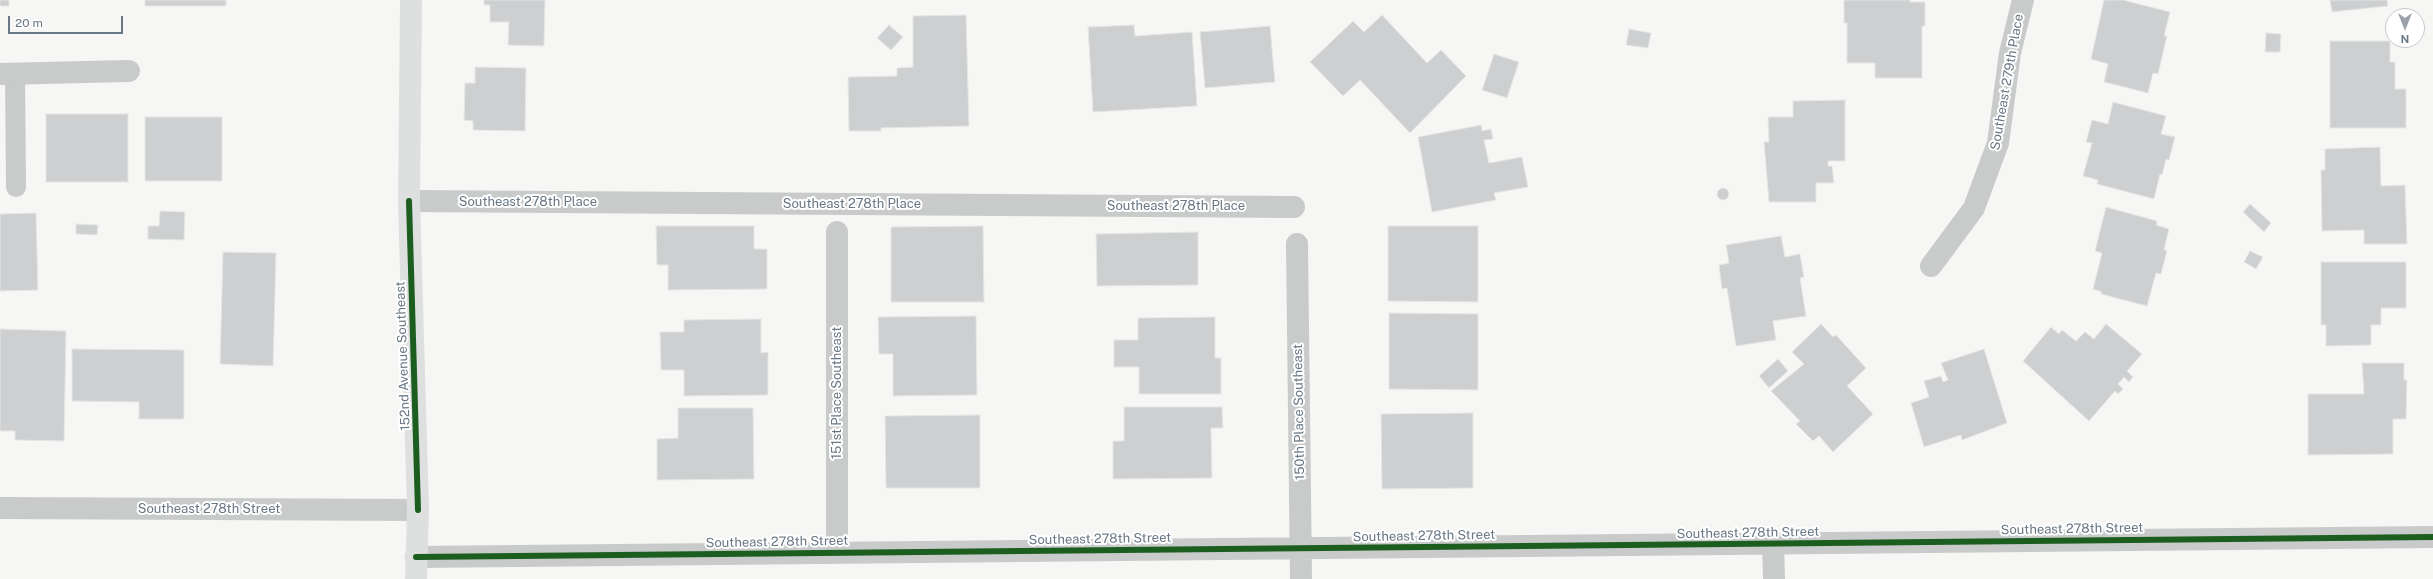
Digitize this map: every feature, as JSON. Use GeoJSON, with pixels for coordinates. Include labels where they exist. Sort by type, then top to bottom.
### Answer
{"type":"FeatureCollection","features":[{"type":"Feature","properties":{"kind":"street","name":"152nd Avenue Southeast"},"geometry":{"type":"LineString","coordinates":[[411,0],[409,201],[418,510],[416,579]]}},
{"type":"Feature","properties":{"kind":"street","name":"Southeast 279th Place"},"geometry":{"type":"LineString","coordinates":[[1931,266],[1974,208],[1998,144],[2010,53],[2023,0]]}},
{"type":"Feature","properties":{"kind":"street"},"geometry":{"type":"LineString","coordinates":[[8,73],[129,71]]}},
{"type":"Feature","properties":{"kind":"street","name":"Southeast 278th Place"},"geometry":{"type":"LineString","coordinates":[[409,201],[1294,207]]}},
{"type":"Feature","properties":{"kind":"street","name":"151st Place Southeast"},"geometry":{"type":"LineString","coordinates":[[837,232],[837,553]]}},
{"type":"Feature","properties":{"kind":"street","name":"150th Place Southeast"},"geometry":{"type":"LineString","coordinates":[[1297,244],[1301,579]]}},
{"type":"Feature","properties":{"kind":"street","name":"Southeast 278th Street"},"geometry":{"type":"LineString","coordinates":[[0,508],[418,510]]}},
{"type":"Feature","properties":{"kind":"street","name":"Southeast 278th Street"},"geometry":{"type":"LineString","coordinates":[[416,557],[2433,537]]}},
{"type":"Feature","properties":{"kind":"street"},"geometry":{"type":"LineString","coordinates":[[1774,543],[1774,579]]}},
{"type":"Feature","properties":{"kind":"lane"},"geometry":{"type":"LineString","coordinates":[[8,73],[16,187]]}},
{"type":"Feature","properties":{"kind":"building"},"geometry":{"type":"Polygon","coordinates":[[[0,0],[9,0],[9,6],[0,6],[0,0]]]}},
{"type":"Feature","properties":{"kind":"building"},"geometry":{"type":"Polygon","coordinates":[[[145,0],[226,0],[226,6],[145,6],[145,0]]]}},
{"type":"Feature","properties":{"kind":"building"},"geometry":{"type":"Polygon","coordinates":[[[484,0],[545,0],[544,46],[508,45],[509,22],[490,22],[490,5],[484,5],[484,0]]]}},
{"type":"Feature","properties":{"kind":"building"},"geometry":{"type":"Polygon","coordinates":[[[1844,0],[1910,0],[1910,2],[1925,2],[1925,26],[1922,26],[1922,78],[1875,78],[1875,63],[1847,63],[1847,23],[1844,23],[1844,0]]]}},
{"type":"Feature","properties":{"kind":"building"},"geometry":{"type":"Polygon","coordinates":[[[2104,0],[2123,0],[2170,12],[2164,36],[2167,36],[2158,74],[2153,73],[2148,93],[2104,82],[2108,64],[2091,59],[2104,0]]]}},
{"type":"Feature","properties":{"kind":"building"},"geometry":{"type":"Polygon","coordinates":[[[2330,0],[2387,0],[2388,6],[2332,12],[2330,0]]]}},
{"type":"Feature","properties":{"kind":"building"},"geometry":{"type":"Polygon","coordinates":[[[966,15],[969,126],[881,128],[881,131],[849,131],[848,77],[897,76],[897,68],[913,67],[913,16],[966,15]]]}},
{"type":"Feature","properties":{"kind":"building"},"geometry":{"type":"Polygon","coordinates":[[[1382,15],[1427,63],[1441,50],[1466,76],[1410,133],[1360,80],[1343,96],[1310,62],[1353,21],[1364,32],[1382,15]]]}},
{"type":"Feature","properties":{"kind":"building"},"geometry":{"type":"Polygon","coordinates":[[[889,25],[903,37],[891,50],[877,38],[889,25]]]}},
{"type":"Feature","properties":{"kind":"building"},"geometry":{"type":"Polygon","coordinates":[[[1134,25],[1135,36],[1192,32],[1197,106],[1093,112],[1088,27],[1134,25]]]}},
{"type":"Feature","properties":{"kind":"building"},"geometry":{"type":"Polygon","coordinates":[[[1270,26],[1275,82],[1205,88],[1200,32],[1270,26]]]}},
{"type":"Feature","properties":{"kind":"building"},"geometry":{"type":"Polygon","coordinates":[[[1629,29],[1651,33],[1648,48],[1626,45],[1629,29]]]}},
{"type":"Feature","properties":{"kind":"building"},"geometry":{"type":"Polygon","coordinates":[[[2266,33],[2281,34],[2280,52],[2265,52],[2266,33]]]}},
{"type":"Feature","properties":{"kind":"building"},"geometry":{"type":"Polygon","coordinates":[[[2330,41],[2385,41],[2385,48],[2390,48],[2390,62],[2395,62],[2395,89],[2406,89],[2406,128],[2330,128],[2330,41]]]}},
{"type":"Feature","properties":{"kind":"building"},"geometry":{"type":"Polygon","coordinates":[[[1494,54],[1519,62],[1507,98],[1482,90],[1494,54]]]}},
{"type":"Feature","properties":{"kind":"building"},"geometry":{"type":"Polygon","coordinates":[[[475,67],[526,68],[525,131],[473,130],[473,121],[464,120],[465,83],[475,83],[475,67]]]}},
{"type":"Feature","properties":{"kind":"building"},"geometry":{"type":"Polygon","coordinates":[[[1845,100],[1845,161],[1828,161],[1828,166],[1832,166],[1834,183],[1816,183],[1816,202],[1769,202],[1764,142],[1769,142],[1768,117],[1793,117],[1793,101],[1845,100]]]}},
{"type":"Feature","properties":{"kind":"building"},"geometry":{"type":"Polygon","coordinates":[[[2113,102],[2166,116],[2161,134],[2175,137],[2169,160],[2166,159],[2162,175],[2160,174],[2154,199],[2097,184],[2098,180],[2083,176],[2092,143],[2086,142],[2092,120],[2108,124],[2113,102]]]}},
{"type":"Feature","properties":{"kind":"building"},"geometry":{"type":"Polygon","coordinates":[[[46,114],[128,114],[128,182],[46,182],[46,114]]]}},
{"type":"Feature","properties":{"kind":"building"},"geometry":{"type":"Polygon","coordinates":[[[145,117],[222,117],[222,181],[145,181],[145,117]]]}},
{"type":"Feature","properties":{"kind":"building"},"geometry":{"type":"Polygon","coordinates":[[[1481,125],[1482,131],[1491,129],[1493,139],[1484,140],[1489,163],[1522,157],[1528,187],[1494,193],[1496,200],[1432,212],[1418,137],[1481,125]]]}},
{"type":"Feature","properties":{"kind":"building"},"geometry":{"type":"Polygon","coordinates":[[[2380,147],[2381,186],[2405,185],[2407,244],[2364,244],[2364,230],[2322,231],[2321,170],[2325,170],[2325,149],[2380,147]]]}},
{"type":"Feature","properties":{"kind":"building"},"geometry":{"type":"Polygon","coordinates":[[[1721,188],[1725,188],[1729,194],[1725,200],[1721,200],[1717,196],[1717,192],[1721,188]]]}},
{"type":"Feature","properties":{"kind":"building"},"geometry":{"type":"Polygon","coordinates":[[[2250,204],[2271,223],[2264,232],[2243,212],[2250,204]]]}},
{"type":"Feature","properties":{"kind":"building"},"geometry":{"type":"Polygon","coordinates":[[[2106,207],[2157,221],[2156,225],[2169,229],[2164,250],[2167,251],[2161,274],[2156,273],[2147,306],[2101,294],[2102,292],[2093,289],[2102,253],[2095,251],[2106,207]]]}},
{"type":"Feature","properties":{"kind":"building"},"geometry":{"type":"Polygon","coordinates":[[[160,211],[185,212],[184,240],[148,239],[148,226],[159,226],[160,211]]]}},
{"type":"Feature","properties":{"kind":"building"},"geometry":{"type":"Polygon","coordinates":[[[36,213],[38,290],[0,291],[0,214],[36,213]]]}},
{"type":"Feature","properties":{"kind":"building"},"geometry":{"type":"Polygon","coordinates":[[[76,224],[98,225],[97,235],[76,234],[76,224]]]}},
{"type":"Feature","properties":{"kind":"building"},"geometry":{"type":"Polygon","coordinates":[[[656,226],[754,226],[754,249],[767,249],[767,289],[668,290],[668,265],[657,265],[656,226]]]}},
{"type":"Feature","properties":{"kind":"building"},"geometry":{"type":"Polygon","coordinates":[[[983,226],[984,302],[891,302],[891,227],[983,226]]]}},
{"type":"Feature","properties":{"kind":"building"},"geometry":{"type":"Polygon","coordinates":[[[1388,226],[1478,226],[1478,302],[1388,301],[1388,226]]]}},
{"type":"Feature","properties":{"kind":"building"},"geometry":{"type":"Polygon","coordinates":[[[1198,232],[1198,285],[1097,286],[1096,234],[1198,232]]]}},
{"type":"Feature","properties":{"kind":"building"},"geometry":{"type":"Polygon","coordinates":[[[1781,236],[1785,257],[1800,254],[1804,277],[1800,278],[1806,316],[1773,321],[1776,340],[1736,346],[1727,288],[1722,289],[1719,265],[1729,263],[1726,245],[1781,236]]]}},
{"type":"Feature","properties":{"kind":"building"},"geometry":{"type":"Polygon","coordinates":[[[2250,251],[2263,257],[2256,269],[2244,262],[2250,251]]]}},
{"type":"Feature","properties":{"kind":"building"},"geometry":{"type":"Polygon","coordinates":[[[223,252],[276,253],[273,366],[220,364],[223,252]]]}},
{"type":"Feature","properties":{"kind":"building"},"geometry":{"type":"Polygon","coordinates":[[[2321,262],[2406,262],[2406,308],[2381,308],[2381,325],[2371,325],[2371,345],[2326,346],[2326,325],[2321,325],[2321,262]]]}},
{"type":"Feature","properties":{"kind":"building"},"geometry":{"type":"Polygon","coordinates":[[[1389,313],[1478,314],[1478,390],[1389,389],[1389,313]]]}},
{"type":"Feature","properties":{"kind":"building"},"geometry":{"type":"Polygon","coordinates":[[[976,316],[977,395],[893,396],[893,354],[879,354],[878,317],[976,316]]]}},
{"type":"Feature","properties":{"kind":"building"},"geometry":{"type":"Polygon","coordinates":[[[1215,317],[1215,358],[1221,358],[1221,394],[1139,394],[1139,367],[1114,367],[1114,340],[1138,340],[1138,318],[1215,317]]]}},
{"type":"Feature","properties":{"kind":"building"},"geometry":{"type":"Polygon","coordinates":[[[761,319],[761,353],[768,352],[768,395],[684,396],[684,370],[661,370],[660,332],[684,332],[684,320],[761,319]]]}},
{"type":"Feature","properties":{"kind":"building"},"geometry":{"type":"Polygon","coordinates":[[[1821,324],[1833,337],[1836,335],[1866,368],[1847,386],[1873,414],[1833,452],[1819,436],[1813,441],[1796,424],[1800,421],[1771,391],[1804,364],[1792,352],[1821,324]]]}},
{"type":"Feature","properties":{"kind":"building"},"geometry":{"type":"Polygon","coordinates":[[[2106,324],[2142,354],[2127,371],[2133,377],[2129,382],[2124,377],[2118,384],[2123,389],[2118,394],[2115,391],[2089,421],[2023,361],[2051,327],[2059,334],[2062,330],[2076,341],[2085,332],[2094,339],[2106,324]]]}},
{"type":"Feature","properties":{"kind":"building"},"geometry":{"type":"Polygon","coordinates":[[[0,329],[66,331],[64,441],[15,440],[15,431],[0,431],[0,329]]]}},
{"type":"Feature","properties":{"kind":"building"},"geometry":{"type":"Polygon","coordinates":[[[72,349],[184,350],[184,419],[139,419],[139,402],[72,401],[72,349]]]}},
{"type":"Feature","properties":{"kind":"building"},"geometry":{"type":"Polygon","coordinates":[[[1984,349],[2007,423],[1962,440],[1961,435],[1924,447],[1911,403],[1929,397],[1924,381],[1941,376],[1943,382],[1948,380],[1941,363],[1984,349]]]}},
{"type":"Feature","properties":{"kind":"building"},"geometry":{"type":"Polygon","coordinates":[[[1778,359],[1788,371],[1769,388],[1759,376],[1778,359]]]}},
{"type":"Feature","properties":{"kind":"building"},"geometry":{"type":"Polygon","coordinates":[[[2362,363],[2404,363],[2404,380],[2407,380],[2406,419],[2393,419],[2393,454],[2308,455],[2308,394],[2364,394],[2362,363]]]}},
{"type":"Feature","properties":{"kind":"building"},"geometry":{"type":"Polygon","coordinates":[[[1124,407],[1222,407],[1223,428],[1211,428],[1212,478],[1113,479],[1113,441],[1124,441],[1124,407]]]}},
{"type":"Feature","properties":{"kind":"building"},"geometry":{"type":"Polygon","coordinates":[[[678,408],[753,408],[754,479],[657,480],[657,439],[678,438],[678,408]]]}},
{"type":"Feature","properties":{"kind":"building"},"geometry":{"type":"Polygon","coordinates":[[[1473,413],[1473,488],[1382,489],[1381,414],[1473,413]]]}},
{"type":"Feature","properties":{"kind":"building"},"geometry":{"type":"Polygon","coordinates":[[[980,415],[980,488],[886,488],[885,416],[980,415]]]}},
{"type":"Feature","properties":{"kind":"cycle path"},"geometry":{"type":"LineString","coordinates":[[409,201],[418,510]]}},
{"type":"Feature","properties":{"kind":"cycle path"},"geometry":{"type":"LineString","coordinates":[[416,557],[2433,537]]}}]}
